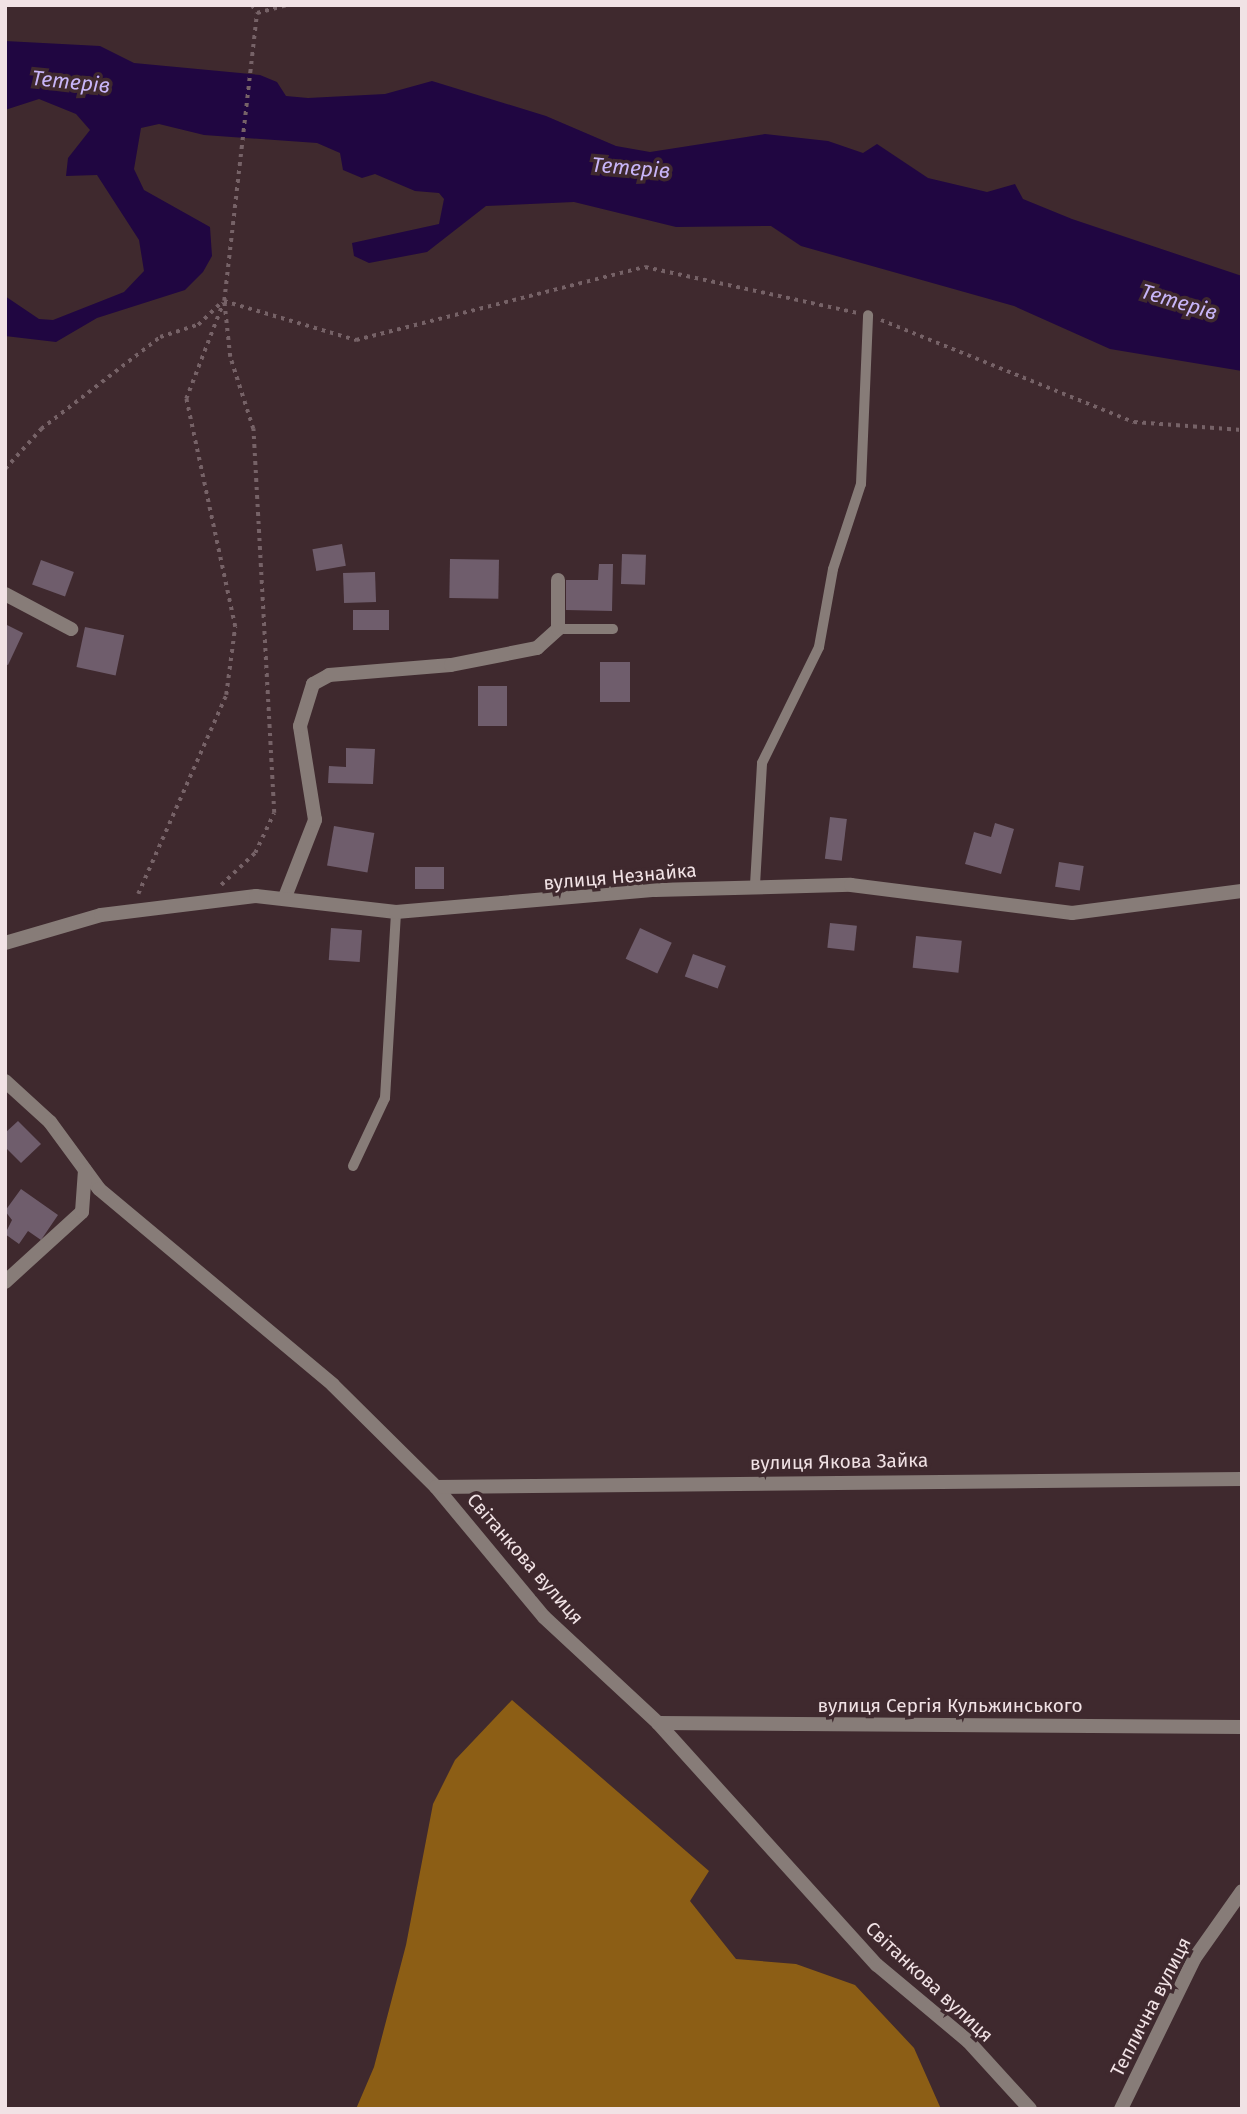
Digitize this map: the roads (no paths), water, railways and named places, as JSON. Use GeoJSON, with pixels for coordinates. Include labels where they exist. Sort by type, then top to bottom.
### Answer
{"type":"FeatureCollection","features":[{"type":"Feature","properties":{"kind":"street"},"geometry":{"type":"LineString","coordinates":[[285,897],[315,820],[300,726],[313,684],[345,673],[526,652],[558,629],[558,580]]}},
{"type":"Feature","properties":{"kind":"street"},"geometry":{"type":"LineString","coordinates":[[5,594],[71,629]]}},
{"type":"Feature","properties":{"kind":"street","name":"вулиця Незнайка"},"geometry":{"type":"LineString","coordinates":[[5,943],[132,909],[205,899],[285,897],[396,912],[755,886],[851,885],[1072,913],[1242,891]]}},
{"type":"Feature","properties":{"kind":"street","name":"Світанкова вулиця"},"geometry":{"type":"LineString","coordinates":[[5,1081],[50,1122],[85,1170],[168,1252],[333,1385],[436,1488],[544,1618],[657,1723],[877,1965],[968,2041],[1030,2109]]}},
{"type":"Feature","properties":{"kind":"street"},"geometry":{"type":"LineString","coordinates":[[5,1283],[82,1212],[85,1170]]}},
{"type":"Feature","properties":{"kind":"street","name":"вулиця Якова Зайка"},"geometry":{"type":"LineString","coordinates":[[436,1488],[1242,1479]]}},
{"type":"Feature","properties":{"kind":"street","name":"вулиця Сергія Кульжинського"},"geometry":{"type":"LineString","coordinates":[[657,1723],[1242,1727]]}},
{"type":"Feature","properties":{"kind":"street","name":"Теплична вулиця"},"geometry":{"type":"LineString","coordinates":[[1121,2109],[1194,1959],[1242,1891]]}},
{"type":"Feature","properties":{"kind":"lane"},"geometry":{"type":"LineString","coordinates":[[755,886],[762,763],[819,647],[833,569],[861,484],[868,315]]}},
{"type":"Feature","properties":{"kind":"lane"},"geometry":{"type":"LineString","coordinates":[[558,629],[613,629]]}},
{"type":"Feature","properties":{"kind":"lane"},"geometry":{"type":"LineString","coordinates":[[353,1166],[385,1098],[396,912]]}},
{"type":"Feature","properties":{"kind":"water","name":"Тетерів"},"geometry":{"type":"Polygon","coordinates":[[[5,41],[100,46],[134,63],[260,75],[277,82],[286,96],[308,98],[385,94],[432,81],[546,116],[616,146],[650,152],[765,134],[828,141],[863,153],[877,144],[928,178],[987,192],[1015,184],[1023,199],[1072,219],[1242,276],[1242,371],[1110,349],[1014,306],[801,246],[771,226],[676,227],[574,202],[486,206],[427,252],[369,263],[354,256],[352,243],[439,224],[444,199],[439,193],[415,191],[375,174],[362,178],[343,170],[340,153],[317,143],[204,135],[159,124],[141,128],[134,169],[144,190],[210,227],[212,256],[203,272],[185,290],[97,318],[56,342],[5,336],[5,296],[39,319],[53,320],[124,292],[144,271],[139,240],[97,175],[66,176],[68,158],[90,130],[76,114],[39,99],[5,110],[5,41]]]}}]}
